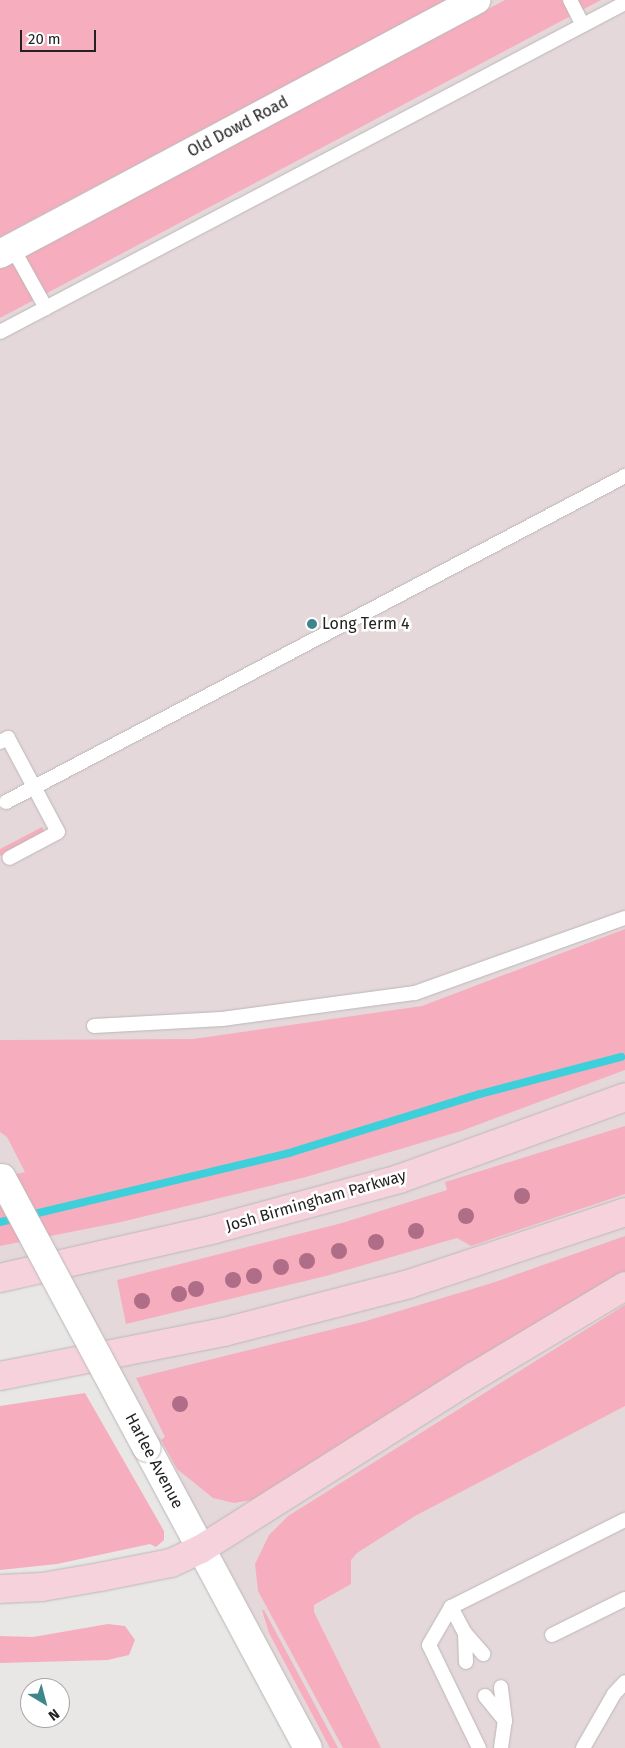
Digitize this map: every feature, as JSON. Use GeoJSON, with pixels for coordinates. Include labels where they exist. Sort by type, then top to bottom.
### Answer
{"type":"FeatureCollection","features":[{"type":"Feature","properties":{"kind":"main road","name":"Josh Birmingham Parkway"},"geometry":{"type":"LineString","coordinates":[[0,1278],[215,1229],[400,1179],[625,1096]]}},
{"type":"Feature","properties":{"kind":"main road"},"geometry":{"type":"LineString","coordinates":[[0,1376],[224,1332],[409,1284],[625,1212]]}},
{"type":"Feature","properties":{"kind":"main road"},"geometry":{"type":"LineString","coordinates":[[0,1589],[42,1587],[171,1563],[201,1549],[278,1504],[474,1377],[625,1286]]}},
{"type":"Feature","properties":{"kind":"street","name":"Old Dowd Road"},"geometry":{"type":"LineString","coordinates":[[6,251],[476,0]]}},
{"type":"Feature","properties":{"kind":"street","name":"Harlee Avenue"},"geometry":{"type":"LineString","coordinates":[[1,1176],[308,1748]]}},
{"type":"Feature","properties":{"kind":"lane"},"geometry":{"type":"LineString","coordinates":[[570,0],[583,25]]}},
{"type":"Feature","properties":{"kind":"lane"},"geometry":{"type":"LineString","coordinates":[[0,332],[625,3]]}},
{"type":"Feature","properties":{"kind":"lane"},"geometry":{"type":"LineString","coordinates":[[6,251],[46,308]]}},
{"type":"Feature","properties":{"kind":"lane"},"geometry":{"type":"LineString","coordinates":[[6,802],[625,476]]}},
{"type":"Feature","properties":{"kind":"lane"},"geometry":{"type":"LineString","coordinates":[[4,740],[35,787],[58,832],[9,858]]}},
{"type":"Feature","properties":{"kind":"lane"},"geometry":{"type":"LineString","coordinates":[[94,1026],[222,1020],[415,993],[625,918]]}},
{"type":"Feature","properties":{"kind":"lane"},"geometry":{"type":"LineString","coordinates":[[479,1748],[429,1645],[451,1607],[625,1520]]}},
{"type":"Feature","properties":{"kind":"lane"},"geometry":{"type":"LineString","coordinates":[[552,1635],[625,1599]]}},
{"type":"Feature","properties":{"kind":"lane"},"geometry":{"type":"LineString","coordinates":[[451,1607],[465,1633],[483,1654]]}},
{"type":"Feature","properties":{"kind":"lane"},"geometry":{"type":"LineString","coordinates":[[465,1633],[466,1662]]}},
{"type":"Feature","properties":{"kind":"lane"},"geometry":{"type":"LineString","coordinates":[[583,1748],[614,1694],[625,1682]]}},
{"type":"Feature","properties":{"kind":"lane"},"geometry":{"type":"LineString","coordinates":[[501,1687],[505,1721],[501,1748]]}},
{"type":"Feature","properties":{"kind":"lane"},"geometry":{"type":"LineString","coordinates":[[485,1696],[505,1721]]}},
{"type":"Feature","properties":{"kind":"shaded area"},"geometry":{"type":"Polygon","coordinates":[[[0,0],[625,0],[625,1748],[310,1748],[50,1270],[0,1278],[0,0]]]}},
{"type":"Feature","properties":{"kind":"shaded area"},"geometry":{"type":"Polygon","coordinates":[[[0,0],[446,0],[0,237],[0,0]]]}},
{"type":"Feature","properties":{"kind":"shaded area"},"geometry":{"type":"Polygon","coordinates":[[[505,0],[601,0],[0,318],[0,269],[505,0]]]}},
{"type":"Feature","properties":{"kind":"shaded area"},"geometry":{"type":"Polygon","coordinates":[[[42,827],[45,832],[0,856],[0,849],[42,827]]]}},
{"type":"Feature","properties":{"kind":"shaded area"},"geometry":{"type":"Polygon","coordinates":[[[625,929],[625,1070],[461,1131],[306,1177],[121,1222],[0,1246],[0,1178],[25,1172],[7,1137],[0,1132],[0,1040],[193,1039],[422,1006],[625,929]]]}},
{"type":"Feature","properties":{"kind":"shaded area"},"geometry":{"type":"Polygon","coordinates":[[[625,1126],[625,1194],[471,1246],[457,1238],[326,1276],[126,1324],[117,1280],[342,1223],[447,1190],[445,1182],[625,1126]]]}},
{"type":"Feature","properties":{"kind":"shaded area"},"geometry":{"type":"Polygon","coordinates":[[[625,1236],[625,1272],[269,1495],[252,1500],[234,1503],[213,1498],[177,1469],[161,1440],[165,1437],[136,1378],[366,1321],[492,1283],[625,1236]]]}},
{"type":"Feature","properties":{"kind":"shaded area"},"geometry":{"type":"Polygon","coordinates":[[[625,1305],[625,1406],[415,1516],[357,1553],[351,1560],[351,1584],[314,1605],[314,1612],[381,1748],[343,1748],[258,1591],[255,1564],[269,1535],[288,1516],[625,1305]]]}},
{"type":"Feature","properties":{"kind":"shaded area"},"geometry":{"type":"Polygon","coordinates":[[[85,1393],[164,1531],[164,1540],[156,1547],[150,1544],[57,1564],[0,1570],[0,1406],[85,1393]]]}},
{"type":"Feature","properties":{"kind":"shaded area"},"geometry":{"type":"Polygon","coordinates":[[[262,1610],[264,1610],[338,1748],[330,1748],[269,1633],[262,1610]]]}},
{"type":"Feature","properties":{"kind":"shaded area"},"geometry":{"type":"Polygon","coordinates":[[[108,1624],[125,1626],[135,1640],[129,1655],[108,1660],[0,1663],[0,1636],[33,1637],[108,1624]]]}},
{"type":"Feature","properties":{"kind":"waterway"},"geometry":{"type":"LineString","coordinates":[[0,1222],[289,1153],[480,1094],[621,1057]]}},
{"type":"Feature","properties":{"kind":"place","name":"Long Term 4"},"geometry":{"type":"Point","coordinates":[312,624]}}]}
